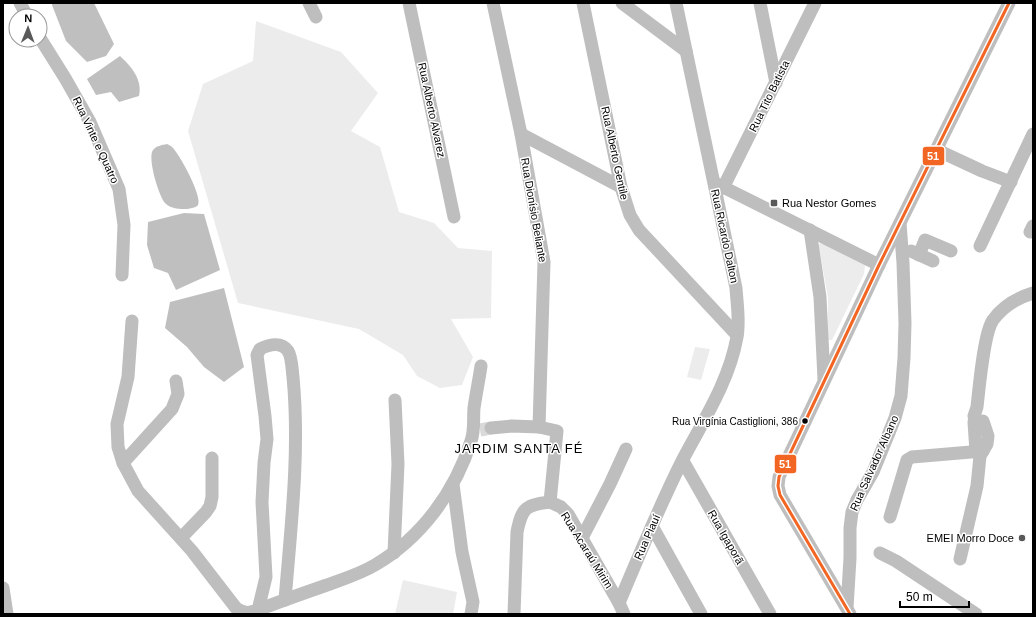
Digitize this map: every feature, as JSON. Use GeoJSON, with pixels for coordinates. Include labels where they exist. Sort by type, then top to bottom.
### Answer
{"type":"FeatureCollection","features":[{"type":"Feature","properties":{"kind":"street"},"geometry":{"type":"LineString","coordinates":[[309,3],[316,17]]}},
{"type":"Feature","properties":{"kind":"street","name":"Rua Alberto Alvarez"},"geometry":{"type":"LineString","coordinates":[[409,3],[454,217]]}},
{"type":"Feature","properties":{"kind":"street","name":"Rua Dionísio Beliante"},"geometry":{"type":"LineString","coordinates":[[493,3],[521,134],[544,262],[539,427]]}},
{"type":"Feature","properties":{"kind":"street","name":"Rua Alberto Gentile"},"geometry":{"type":"LineString","coordinates":[[583,3],[621,187],[630,215],[639,230],[737,336]]}},
{"type":"Feature","properties":{"kind":"street"},"geometry":{"type":"LineString","coordinates":[[622,3],[686,52]]}},
{"type":"Feature","properties":{"kind":"street","name":"Rua Ricardo Dalton"},"geometry":{"type":"LineString","coordinates":[[676,3],[686,52],[718,185],[738,307],[737,336],[726,376],[683,461]]}},
{"type":"Feature","properties":{"kind":"street"},"geometry":{"type":"LineString","coordinates":[[760,3],[776,83]]}},
{"type":"Feature","properties":{"kind":"street","name":"Rua Tito Batista"},"geometry":{"type":"LineString","coordinates":[[718,185],[776,83],[814,3]]}},
{"type":"Feature","properties":{"kind":"street"},"geometry":{"type":"LineString","coordinates":[[849,611],[780,495],[778,486],[779,477],[879,265],[1009,3]]}},
{"type":"Feature","properties":{"kind":"street","name":"Rua Vinte e Quatro"},"geometry":{"type":"LineString","coordinates":[[46,48],[90,122],[119,189],[124,225],[122,276]]}},
{"type":"Feature","properties":{"kind":"street"},"geometry":{"type":"LineString","coordinates":[[521,134],[621,187]]}},
{"type":"Feature","properties":{"kind":"street"},"geometry":{"type":"LineString","coordinates":[[980,246],[1033,134]]}},
{"type":"Feature","properties":{"kind":"street"},"geometry":{"type":"LineString","coordinates":[[937,150],[1010,182]]}},
{"type":"Feature","properties":{"kind":"street"},"geometry":{"type":"LineString","coordinates":[[718,185],[879,265]]}},
{"type":"Feature","properties":{"kind":"street","name":"Rua Salvador Albano"},"geometry":{"type":"LineString","coordinates":[[849,611],[850,528],[852,512],[876,466],[895,418],[901,396],[905,323],[900,223]]}},
{"type":"Feature","properties":{"kind":"street"},"geometry":{"type":"LineString","coordinates":[[810,230],[820,297],[824,382]]}},
{"type":"Feature","properties":{"kind":"street"},"geometry":{"type":"LineString","coordinates":[[919,255],[925,240],[950,251]]}},
{"type":"Feature","properties":{"kind":"street"},"geometry":{"type":"LineString","coordinates":[[902,247],[933,261]]}},
{"type":"Feature","properties":{"kind":"street"},"geometry":{"type":"LineString","coordinates":[[960,559],[975,492],[980,453],[978,416],[987,338],[992,320],[1007,305],[1020,297],[1033,293]]}},
{"type":"Feature","properties":{"kind":"street"},"geometry":{"type":"LineString","coordinates":[[132,321],[128,377],[117,424],[118,447],[123,463],[138,491],[181,538],[236,608],[243,612],[248,613],[258,610],[373,566],[394,552],[415,534],[443,500],[453,484],[471,441],[482,430],[512,426],[539,427]]}},
{"type":"Feature","properties":{"kind":"street"},"geometry":{"type":"LineString","coordinates":[[258,610],[266,577],[262,502],[266,439],[265,416],[257,355],[260,349],[270,345],[282,346],[288,351],[292,366],[295,401],[296,426],[286,600]]}},
{"type":"Feature","properties":{"kind":"street"},"geometry":{"type":"LineString","coordinates":[[481,366],[474,408],[482,430]]}},
{"type":"Feature","properties":{"kind":"street"},"geometry":{"type":"LineString","coordinates":[[123,463],[172,409],[178,394],[176,381]]}},
{"type":"Feature","properties":{"kind":"street"},"geometry":{"type":"LineString","coordinates":[[394,552],[398,464],[395,400]]}},
{"type":"Feature","properties":{"kind":"street","name":"Rua Acaraú Mirim"},"geometry":{"type":"LineString","coordinates":[[539,427],[557,430],[550,502],[560,507],[568,514],[622,608]]}},
{"type":"Feature","properties":{"kind":"street"},"geometry":{"type":"LineString","coordinates":[[582,538],[626,449]]}},
{"type":"Feature","properties":{"kind":"street"},"geometry":{"type":"LineString","coordinates":[[890,517],[907,460],[912,457],[980,453]]}},
{"type":"Feature","properties":{"kind":"street"},"geometry":{"type":"LineString","coordinates":[[181,538],[210,506],[212,497],[212,458]]}},
{"type":"Feature","properties":{"kind":"street","name":"Rua Piauí"},"geometry":{"type":"LineString","coordinates":[[622,608],[652,526],[683,461]]}},
{"type":"Feature","properties":{"kind":"street","name":"Rua Igaporã"},"geometry":{"type":"LineString","coordinates":[[683,461],[770,614]]}},
{"type":"Feature","properties":{"kind":"street"},"geometry":{"type":"LineString","coordinates":[[453,484],[462,552],[473,602],[471,614]]}},
{"type":"Feature","properties":{"kind":"street"},"geometry":{"type":"LineString","coordinates":[[514,614],[517,532],[520,519],[525,510],[535,504],[550,502]]}},
{"type":"Feature","properties":{"kind":"street"},"geometry":{"type":"LineString","coordinates":[[652,526],[701,614]]}},
{"type":"Feature","properties":{"kind":"street"},"geometry":{"type":"LineString","coordinates":[[880,553],[896,561],[976,614]]}},
{"type":"Feature","properties":{"kind":"street"},"geometry":{"type":"LineString","coordinates":[[3,588],[7,614]]}},
{"type":"Feature","properties":{"kind":"shaded area"},"geometry":{"type":"Polygon","coordinates":[[[52,3],[94,3],[114,44],[106,56],[87,62],[66,41],[52,3]]]}},
{"type":"Feature","properties":{"kind":"shaded area"},"geometry":{"type":"Polygon","coordinates":[[[256,21],[341,52],[378,93],[351,131],[380,147],[399,212],[434,223],[458,248],[492,251],[491,318],[451,319],[473,357],[462,385],[440,388],[417,376],[403,355],[359,329],[238,303],[188,131],[203,84],[253,61],[256,21]]]}},
{"type":"Feature","properties":{"kind":"shaded area"},"geometry":{"type":"Polygon","coordinates":[[[120,56],[128,64],[138,79],[140,90],[139,96],[119,102],[111,92],[96,95],[87,79],[120,56]]]}},
{"type":"Feature","properties":{"kind":"shaded area"},"geometry":{"type":"Polygon","coordinates":[[[167,144],[175,151],[190,175],[199,200],[196,207],[179,209],[171,207],[166,204],[160,194],[153,169],[152,154],[153,150],[159,146],[167,144]]]}},
{"type":"Feature","properties":{"kind":"shaded area"},"geometry":{"type":"Polygon","coordinates":[[[184,213],[204,214],[220,270],[176,290],[168,273],[154,268],[147,245],[148,222],[184,213]]]}},
{"type":"Feature","properties":{"kind":"shaded area"},"geometry":{"type":"Polygon","coordinates":[[[822,243],[865,265],[864,274],[832,340],[828,340],[828,298],[819,247],[819,244],[822,243]]]}},
{"type":"Feature","properties":{"kind":"shaded area"},"geometry":{"type":"Polygon","coordinates":[[[224,288],[244,367],[224,382],[204,367],[187,347],[165,328],[170,302],[224,288]]]}},
{"type":"Feature","properties":{"kind":"shaded area"},"geometry":{"type":"Polygon","coordinates":[[[695,347],[710,349],[701,380],[687,377],[695,347]]]}},
{"type":"Feature","properties":{"kind":"shaded area"},"geometry":{"type":"Polygon","coordinates":[[[403,580],[457,592],[453,614],[395,614],[403,580]]]}},
{"type":"Feature","properties":{"kind":"tunnel"},"geometry":{"type":"LineString","coordinates":[[480,430],[491,428]]}},
{"type":"Feature","properties":{"kind":"transit line","name":"51"},"geometry":{"type":"LineString","coordinates":[[850,614],[780,495],[778,486],[779,477],[879,265],[1009,3]]}},
{"type":"Feature","properties":{"kind":"place","name":"Rua Nestor Gomes"},"geometry":{"type":"Point","coordinates":[774,203]}},
{"type":"Feature","properties":{"kind":"place","name":"Rua Virgínia Castiglioni, 386"},"geometry":{"type":"Point","coordinates":[805,421]}},
{"type":"Feature","properties":{"kind":"place","name":"EMEI Morro Doce"},"geometry":{"type":"Point","coordinates":[1022,538]}},
{"type":"Feature","properties":{"kind":"district","name":"JARDIM SANTA FÉ"},"geometry":{"type":"Point","coordinates":[519,448]}}]}
